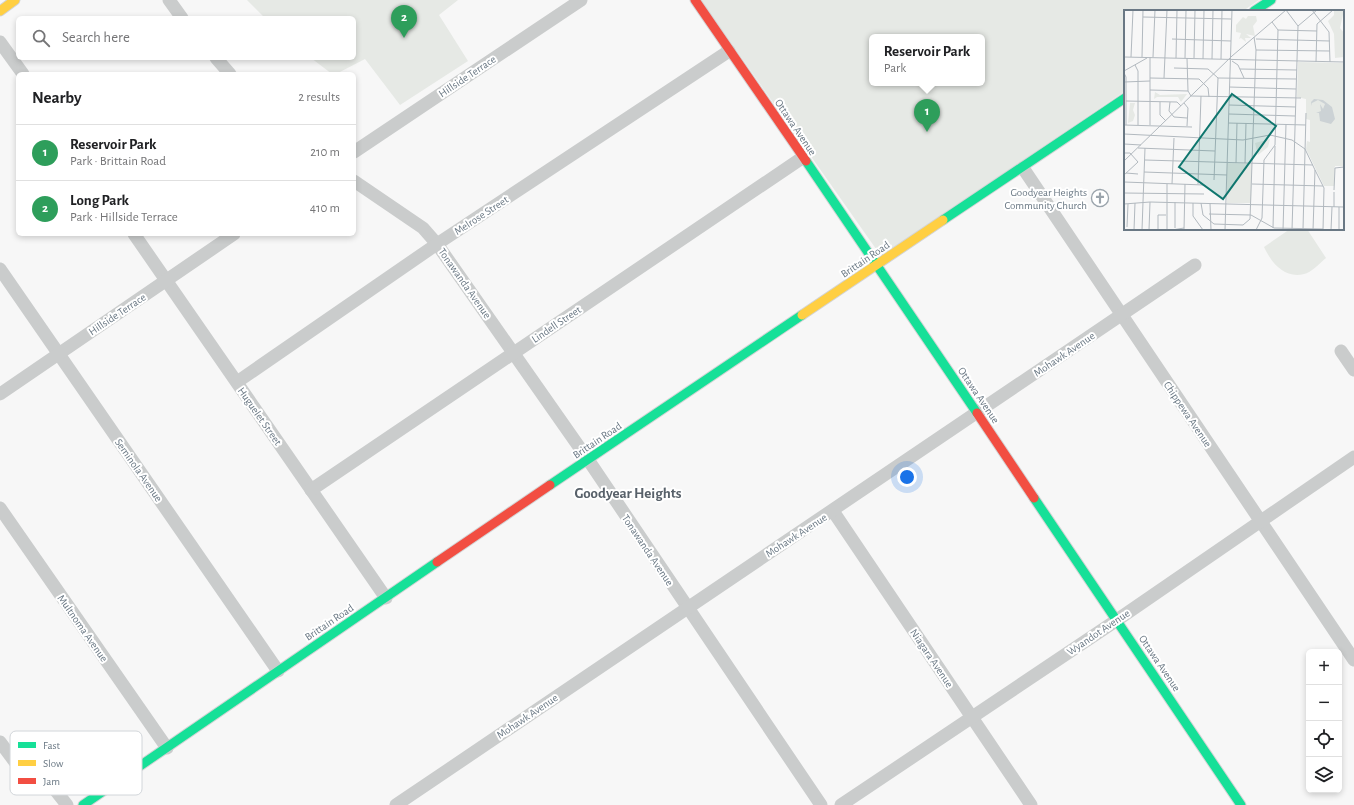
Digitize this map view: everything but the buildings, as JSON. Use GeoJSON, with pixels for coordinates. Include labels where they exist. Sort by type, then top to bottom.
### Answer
{"type":"FeatureCollection","features":[{"type":"Feature","properties":{"kind":"main road"},"geometry":{"type":"LineString","coordinates":[[0,11],[15,0]]}},
{"type":"Feature","properties":{"kind":"main road","name":"Ottawa Avenue"},"geometry":{"type":"LineString","coordinates":[[695,0],[802,158],[878,266],[1241,805]]}},
{"type":"Feature","properties":{"kind":"main road"},"geometry":{"type":"LineString","coordinates":[[1256,10],[1271,0]]}},
{"type":"Feature","properties":{"kind":"main road","name":"Brittain Road"},"geometry":{"type":"LineString","coordinates":[[142,765],[1124,99]]}},
{"type":"Feature","properties":{"kind":"main road","name":"Brittain Road"},"geometry":{"type":"LineString","coordinates":[[83,805],[98,795]]}},
{"type":"Feature","properties":{"kind":"street"},"geometry":{"type":"LineString","coordinates":[[169,0],[181,16]]}},
{"type":"Feature","properties":{"kind":"street","name":"Hillside Terrace"},"geometry":{"type":"LineString","coordinates":[[356,151],[581,0]]}},
{"type":"Feature","properties":{"kind":"street"},"geometry":{"type":"LineString","coordinates":[[0,42],[21,72]]}},
{"type":"Feature","properties":{"kind":"street","name":"Melrose Street"},"geometry":{"type":"LineString","coordinates":[[236,382],[437,244],[729,51]]}},
{"type":"Feature","properties":{"kind":"street"},"geometry":{"type":"LineString","coordinates":[[218,60],[228,72]]}},
{"type":"Feature","properties":{"kind":"street","name":"Lindell Street"},"geometry":{"type":"LineString","coordinates":[[311,490],[802,158]]}},
{"type":"Feature","properties":{"kind":"street","name":"Chippewa Avenue"},"geometry":{"type":"LineString","coordinates":[[1023,168],[1354,660]]}},
{"type":"Feature","properties":{"kind":"street","name":"Tonawanda Avenue"},"geometry":{"type":"LineString","coordinates":[[356,182],[424,228],[437,244],[589,461],[686,608],[821,805]]}},
{"type":"Feature","properties":{"kind":"street","name":"Huguelet Street"},"geometry":{"type":"LineString","coordinates":[[135,236],[386,598]]}},
{"type":"Feature","properties":{"kind":"street","name":"Hillside Terrace"},"geometry":{"type":"LineString","coordinates":[[0,394],[231,236]]}},
{"type":"Feature","properties":{"kind":"street","name":"Mohawk Avenue"},"geometry":{"type":"LineString","coordinates":[[396,805],[1195,265]]}},
{"type":"Feature","properties":{"kind":"street","name":"Seminola Avenue"},"geometry":{"type":"LineString","coordinates":[[0,269],[278,672]]}},
{"type":"Feature","properties":{"kind":"street"},"geometry":{"type":"LineString","coordinates":[[1341,351],[1354,370]]}},
{"type":"Feature","properties":{"kind":"street","name":"Wyandot Avenue"},"geometry":{"type":"LineString","coordinates":[[841,805],[1117,620],[1354,457]]}},
{"type":"Feature","properties":{"kind":"street","name":"Multnoma Avenue"},"geometry":{"type":"LineString","coordinates":[[0,508],[167,748]]}},
{"type":"Feature","properties":{"kind":"street","name":"Niagara Avenue"},"geometry":{"type":"LineString","coordinates":[[833,511],[1031,805]]}},
{"type":"Feature","properties":{"kind":"street"},"geometry":{"type":"LineString","coordinates":[[0,742],[10,755]]}},
{"type":"Feature","properties":{"kind":"street"},"geometry":{"type":"LineString","coordinates":[[59,795],[67,805]]}},
{"type":"Feature","properties":{"kind":"shaded area"},"geometry":{"type":"Polygon","coordinates":[[[247,0],[458,0],[439,15],[468,61],[400,105],[365,59],[340,72],[329,72],[314,60],[356,60],[356,16],[263,16],[247,0]]]}},
{"type":"Feature","properties":{"kind":"shaded area"},"geometry":{"type":"Polygon","coordinates":[[[701,0],[1259,0],[1244,10],[1124,10],[1124,92],[881,256],[701,0]]]}},
{"type":"Feature","properties":{"kind":"shaded area"},"geometry":{"type":"Polygon","coordinates":[[[1289,230],[1308,230],[1326,258],[1307,273],[1297,275],[1290,274],[1284,272],[1274,263],[1264,247],[1289,230]]]}},
{"type":"Feature","properties":{"kind":"traffic: fast"},"geometry":{"type":"LineString","coordinates":[[1256,10],[1271,0]]}},
{"type":"Feature","properties":{"kind":"traffic: fast"},"geometry":{"type":"LineString","coordinates":[[943,220],[1124,99]]}},
{"type":"Feature","properties":{"kind":"traffic: fast"},"geometry":{"type":"LineString","coordinates":[[806,161],[977,413]]}},
{"type":"Feature","properties":{"kind":"traffic: fast"},"geometry":{"type":"LineString","coordinates":[[550,485],[802,315]]}},
{"type":"Feature","properties":{"kind":"traffic: fast"},"geometry":{"type":"LineString","coordinates":[[1034,498],[1241,805]]}},
{"type":"Feature","properties":{"kind":"traffic: fast"},"geometry":{"type":"LineString","coordinates":[[142,764],[437,562]]}},
{"type":"Feature","properties":{"kind":"traffic: fast"},"geometry":{"type":"LineString","coordinates":[[83,805],[98,795]]}},
{"type":"Feature","properties":{"kind":"traffic: slow"},"geometry":{"type":"LineString","coordinates":[[0,11],[15,0]]}},
{"type":"Feature","properties":{"kind":"traffic: slow"},"geometry":{"type":"LineString","coordinates":[[802,315],[943,220]]}},
{"type":"Feature","properties":{"kind":"traffic: jam"},"geometry":{"type":"LineString","coordinates":[[695,0],[806,161]]}},
{"type":"Feature","properties":{"kind":"traffic: jam"},"geometry":{"type":"LineString","coordinates":[[977,413],[1034,498]]}},
{"type":"Feature","properties":{"kind":"traffic: jam"},"geometry":{"type":"LineString","coordinates":[[437,562],[550,485]]}},
{"type":"Feature","properties":{"kind":"place","name":"Long Park"},"geometry":{"type":"Point","coordinates":[404,38]}},
{"type":"Feature","properties":{"kind":"place","name":"Reservoir Park"},"geometry":{"type":"Point","coordinates":[927,132]}},
{"type":"Feature","properties":{"kind":"place","name":"Goodyear Heights Community Church"},"geometry":{"type":"Point","coordinates":[1100,198]}},
{"type":"Feature","properties":{"kind":"district","name":"Goodyear Heights"},"geometry":{"type":"Point","coordinates":[628,493]}}]}
